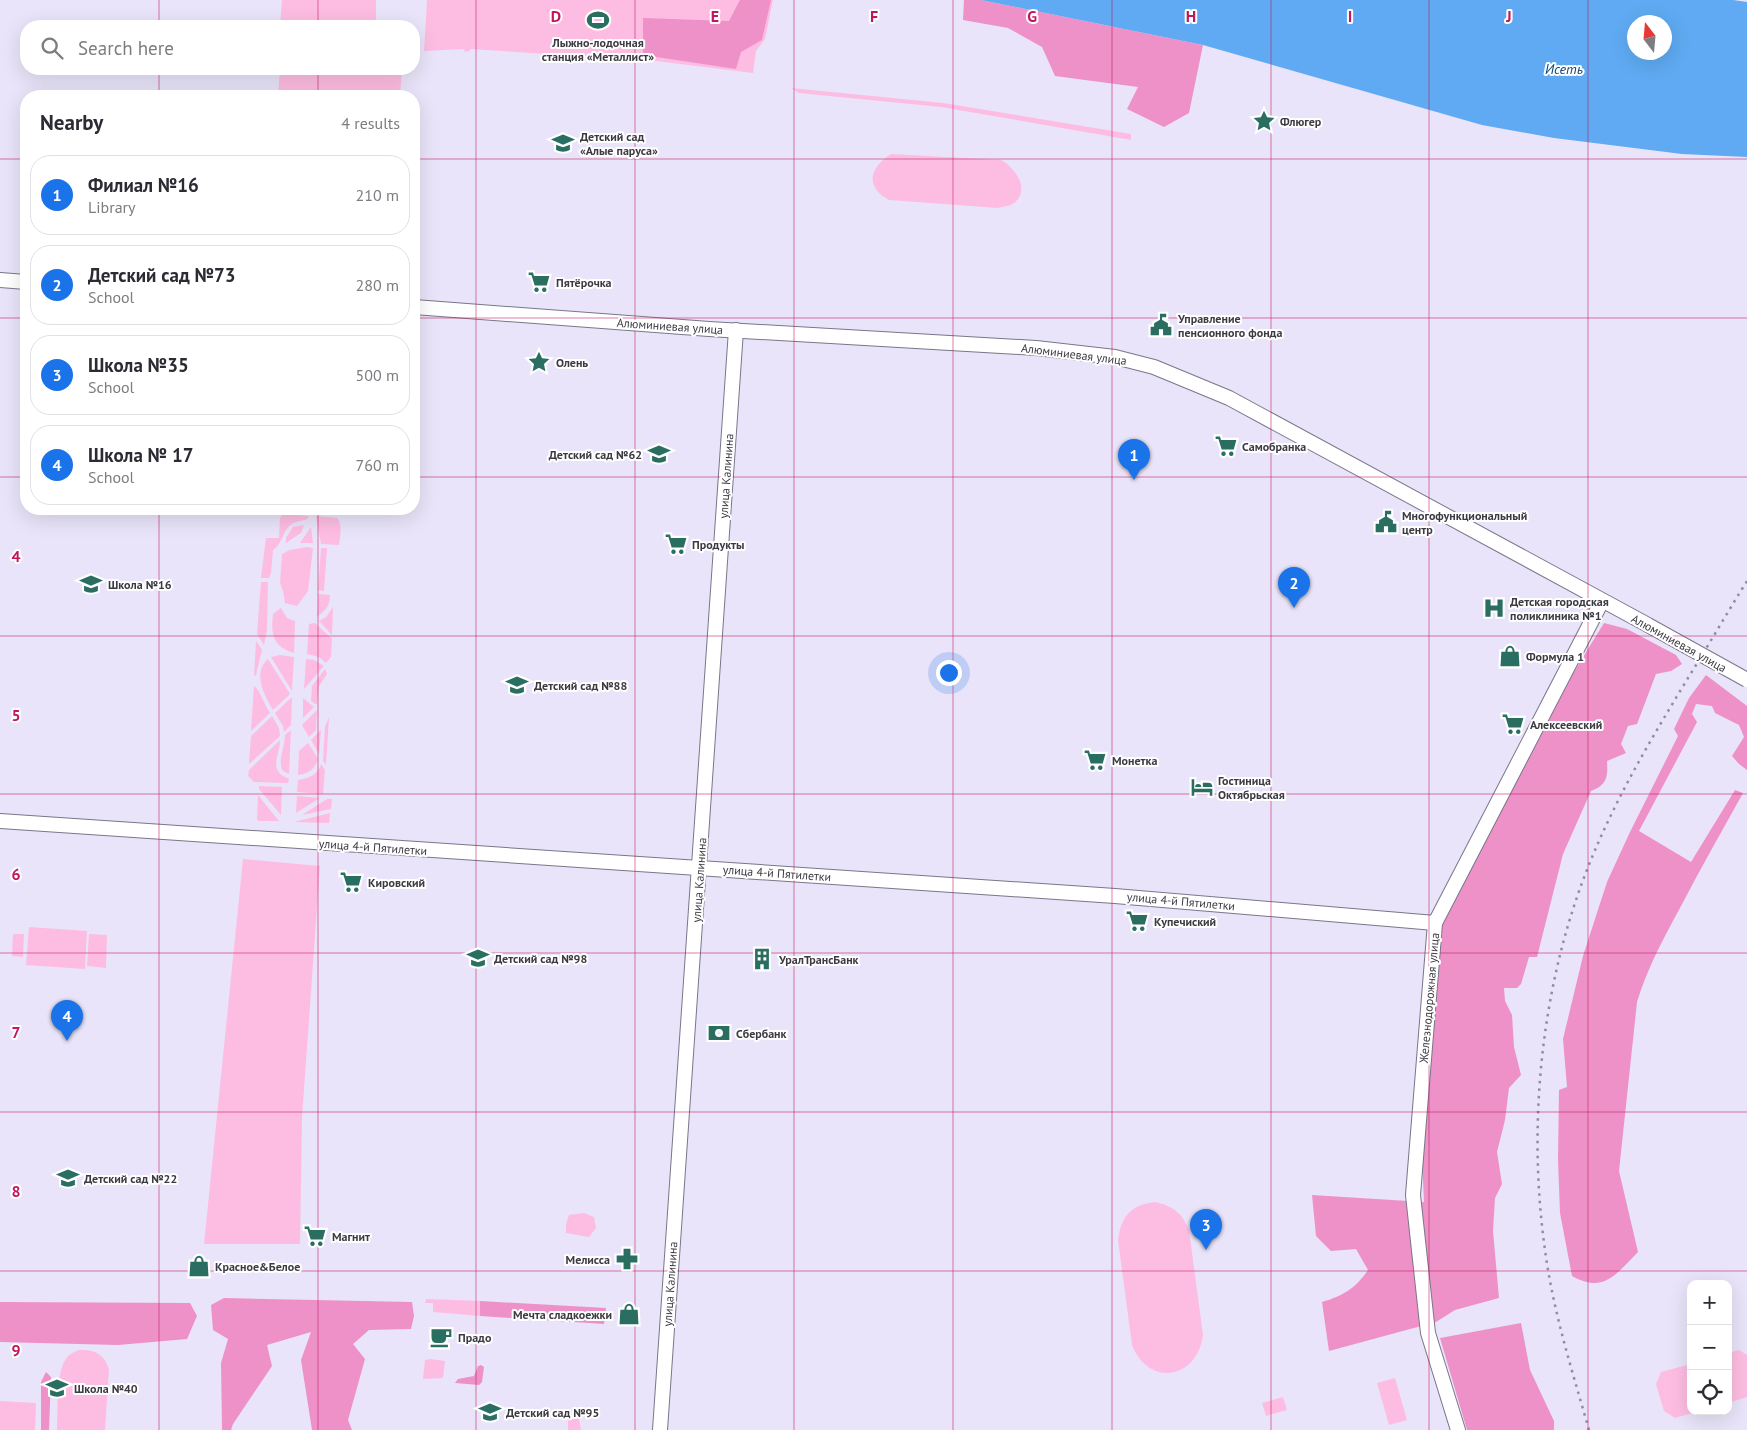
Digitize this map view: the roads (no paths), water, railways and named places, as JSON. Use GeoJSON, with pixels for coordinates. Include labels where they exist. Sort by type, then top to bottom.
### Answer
{"type":"FeatureCollection","features":[{"type":"Feature","properties":{"kind":"main road"},"geometry":{"type":"LineString","coordinates":[[0,280],[20,282]]}},
{"type":"Feature","properties":{"kind":"main road","name":"Алюминиевая улица"},"geometry":{"type":"LineString","coordinates":[[420,307],[736,330],[1036,348],[1115,357],[1154,367],[1229,398],[1747,680]]}},
{"type":"Feature","properties":{"kind":"main road","name":"улица Калинина"},"geometry":{"type":"LineString","coordinates":[[660,1430],[736,330]]}},
{"type":"Feature","properties":{"kind":"main road","name":"Железнодорожная улица"},"geometry":{"type":"LineString","coordinates":[[1458,1430],[1428,1333],[1413,1195],[1435,923],[1602,600]]}},
{"type":"Feature","properties":{"kind":"main road","name":"улица 4-й Пятилетки"},"geometry":{"type":"LineString","coordinates":[[0,821],[1116,896],[1435,923]]}},
{"type":"Feature","properties":{"kind":"water","name":"Исеть"},"geometry":{"type":"Polygon","coordinates":[[[981,0],[1733,0],[1747,2],[1747,157],[1682,154],[1554,138],[1482,125],[1203,45],[981,0]]]}},
{"type":"Feature","properties":{"kind":"railway"},"geometry":{"type":"LineString","coordinates":[[1589,1430],[1548,1273],[1540,1199],[1538,1147],[1539,1094],[1552,990],[1564,939],[1580,889],[1609,820],[1652,738],[1747,581]]}},
{"type":"Feature","properties":{"kind":"place","name":"Лыжно-лодочная станция «Металлист»"},"geometry":{"type":"Point","coordinates":[598,20]}},
{"type":"Feature","properties":{"kind":"place","name":"Флюгер"},"geometry":{"type":"Point","coordinates":[1264,121]}},
{"type":"Feature","properties":{"kind":"place","name":"Детский сад «Алые паруса»"},"geometry":{"type":"Point","coordinates":[563,143]}},
{"type":"Feature","properties":{"kind":"place","name":"Пятёрочка"},"geometry":{"type":"Point","coordinates":[539,282]}},
{"type":"Feature","properties":{"kind":"place","name":"Управление пенсионного фонда"},"geometry":{"type":"Point","coordinates":[1161,325]}},
{"type":"Feature","properties":{"kind":"place","name":"Олень"},"geometry":{"type":"Point","coordinates":[539,362]}},
{"type":"Feature","properties":{"kind":"place","name":"Самобранка"},"geometry":{"type":"Point","coordinates":[1226,446]}},
{"type":"Feature","properties":{"kind":"place","name":"Детский сад №62"},"geometry":{"type":"Point","coordinates":[659,454]}},
{"type":"Feature","properties":{"kind":"place","name":"Филиал №16"},"geometry":{"type":"Point","coordinates":[1134,480]}},
{"type":"Feature","properties":{"kind":"place","name":"Многофункциональный центр"},"geometry":{"type":"Point","coordinates":[1386,522]}},
{"type":"Feature","properties":{"kind":"place","name":"Продукты"},"geometry":{"type":"Point","coordinates":[676,544]}},
{"type":"Feature","properties":{"kind":"place","name":"Школа №16"},"geometry":{"type":"Point","coordinates":[91,584]}},
{"type":"Feature","properties":{"kind":"place","name":"Детский сад №73"},"geometry":{"type":"Point","coordinates":[1294,608]}},
{"type":"Feature","properties":{"kind":"place","name":"Детская городская поликлиника №1"},"geometry":{"type":"Point","coordinates":[1494,608]}},
{"type":"Feature","properties":{"kind":"place","name":"Формула 1"},"geometry":{"type":"Point","coordinates":[1510,656]}},
{"type":"Feature","properties":{"kind":"place","name":"Детский сад №88"},"geometry":{"type":"Point","coordinates":[517,685]}},
{"type":"Feature","properties":{"kind":"place","name":"Алексеевский"},"geometry":{"type":"Point","coordinates":[1513,724]}},
{"type":"Feature","properties":{"kind":"place","name":"Монетка"},"geometry":{"type":"Point","coordinates":[1095,760]}},
{"type":"Feature","properties":{"kind":"place","name":"Гостиница Октябрьская"},"geometry":{"type":"Point","coordinates":[1202,787]}},
{"type":"Feature","properties":{"kind":"place","name":"Кировский"},"geometry":{"type":"Point","coordinates":[351,882]}},
{"type":"Feature","properties":{"kind":"place","name":"Купечиский"},"geometry":{"type":"Point","coordinates":[1137,921]}},
{"type":"Feature","properties":{"kind":"place","name":"Детский сад №98"},"geometry":{"type":"Point","coordinates":[478,958]}},
{"type":"Feature","properties":{"kind":"place","name":"УралТрансБанк"},"geometry":{"type":"Point","coordinates":[762,959]}},
{"type":"Feature","properties":{"kind":"place","name":"Сбербанк"},"geometry":{"type":"Point","coordinates":[719,1033]}},
{"type":"Feature","properties":{"kind":"place","name":"Школа № 17"},"geometry":{"type":"Point","coordinates":[67,1041]}},
{"type":"Feature","properties":{"kind":"place","name":"Детский сад №22"},"geometry":{"type":"Point","coordinates":[68,1178]}},
{"type":"Feature","properties":{"kind":"place","name":"Магнит"},"geometry":{"type":"Point","coordinates":[315,1236]}},
{"type":"Feature","properties":{"kind":"place","name":"Школа №35"},"geometry":{"type":"Point","coordinates":[1206,1250]}},
{"type":"Feature","properties":{"kind":"place","name":"Мелисса"},"geometry":{"type":"Point","coordinates":[627,1259]}},
{"type":"Feature","properties":{"kind":"place","name":"Красное&Белое"},"geometry":{"type":"Point","coordinates":[199,1266]}},
{"type":"Feature","properties":{"kind":"place","name":"Мечта сладкоежки"},"geometry":{"type":"Point","coordinates":[629,1314]}},
{"type":"Feature","properties":{"kind":"place","name":"Прадо"},"geometry":{"type":"Point","coordinates":[441,1337]}},
{"type":"Feature","properties":{"kind":"place","name":"Школа №40"},"geometry":{"type":"Point","coordinates":[57,1388]}},
{"type":"Feature","properties":{"kind":"place","name":"Детский сад №95"},"geometry":{"type":"Point","coordinates":[490,1412]}}]}
